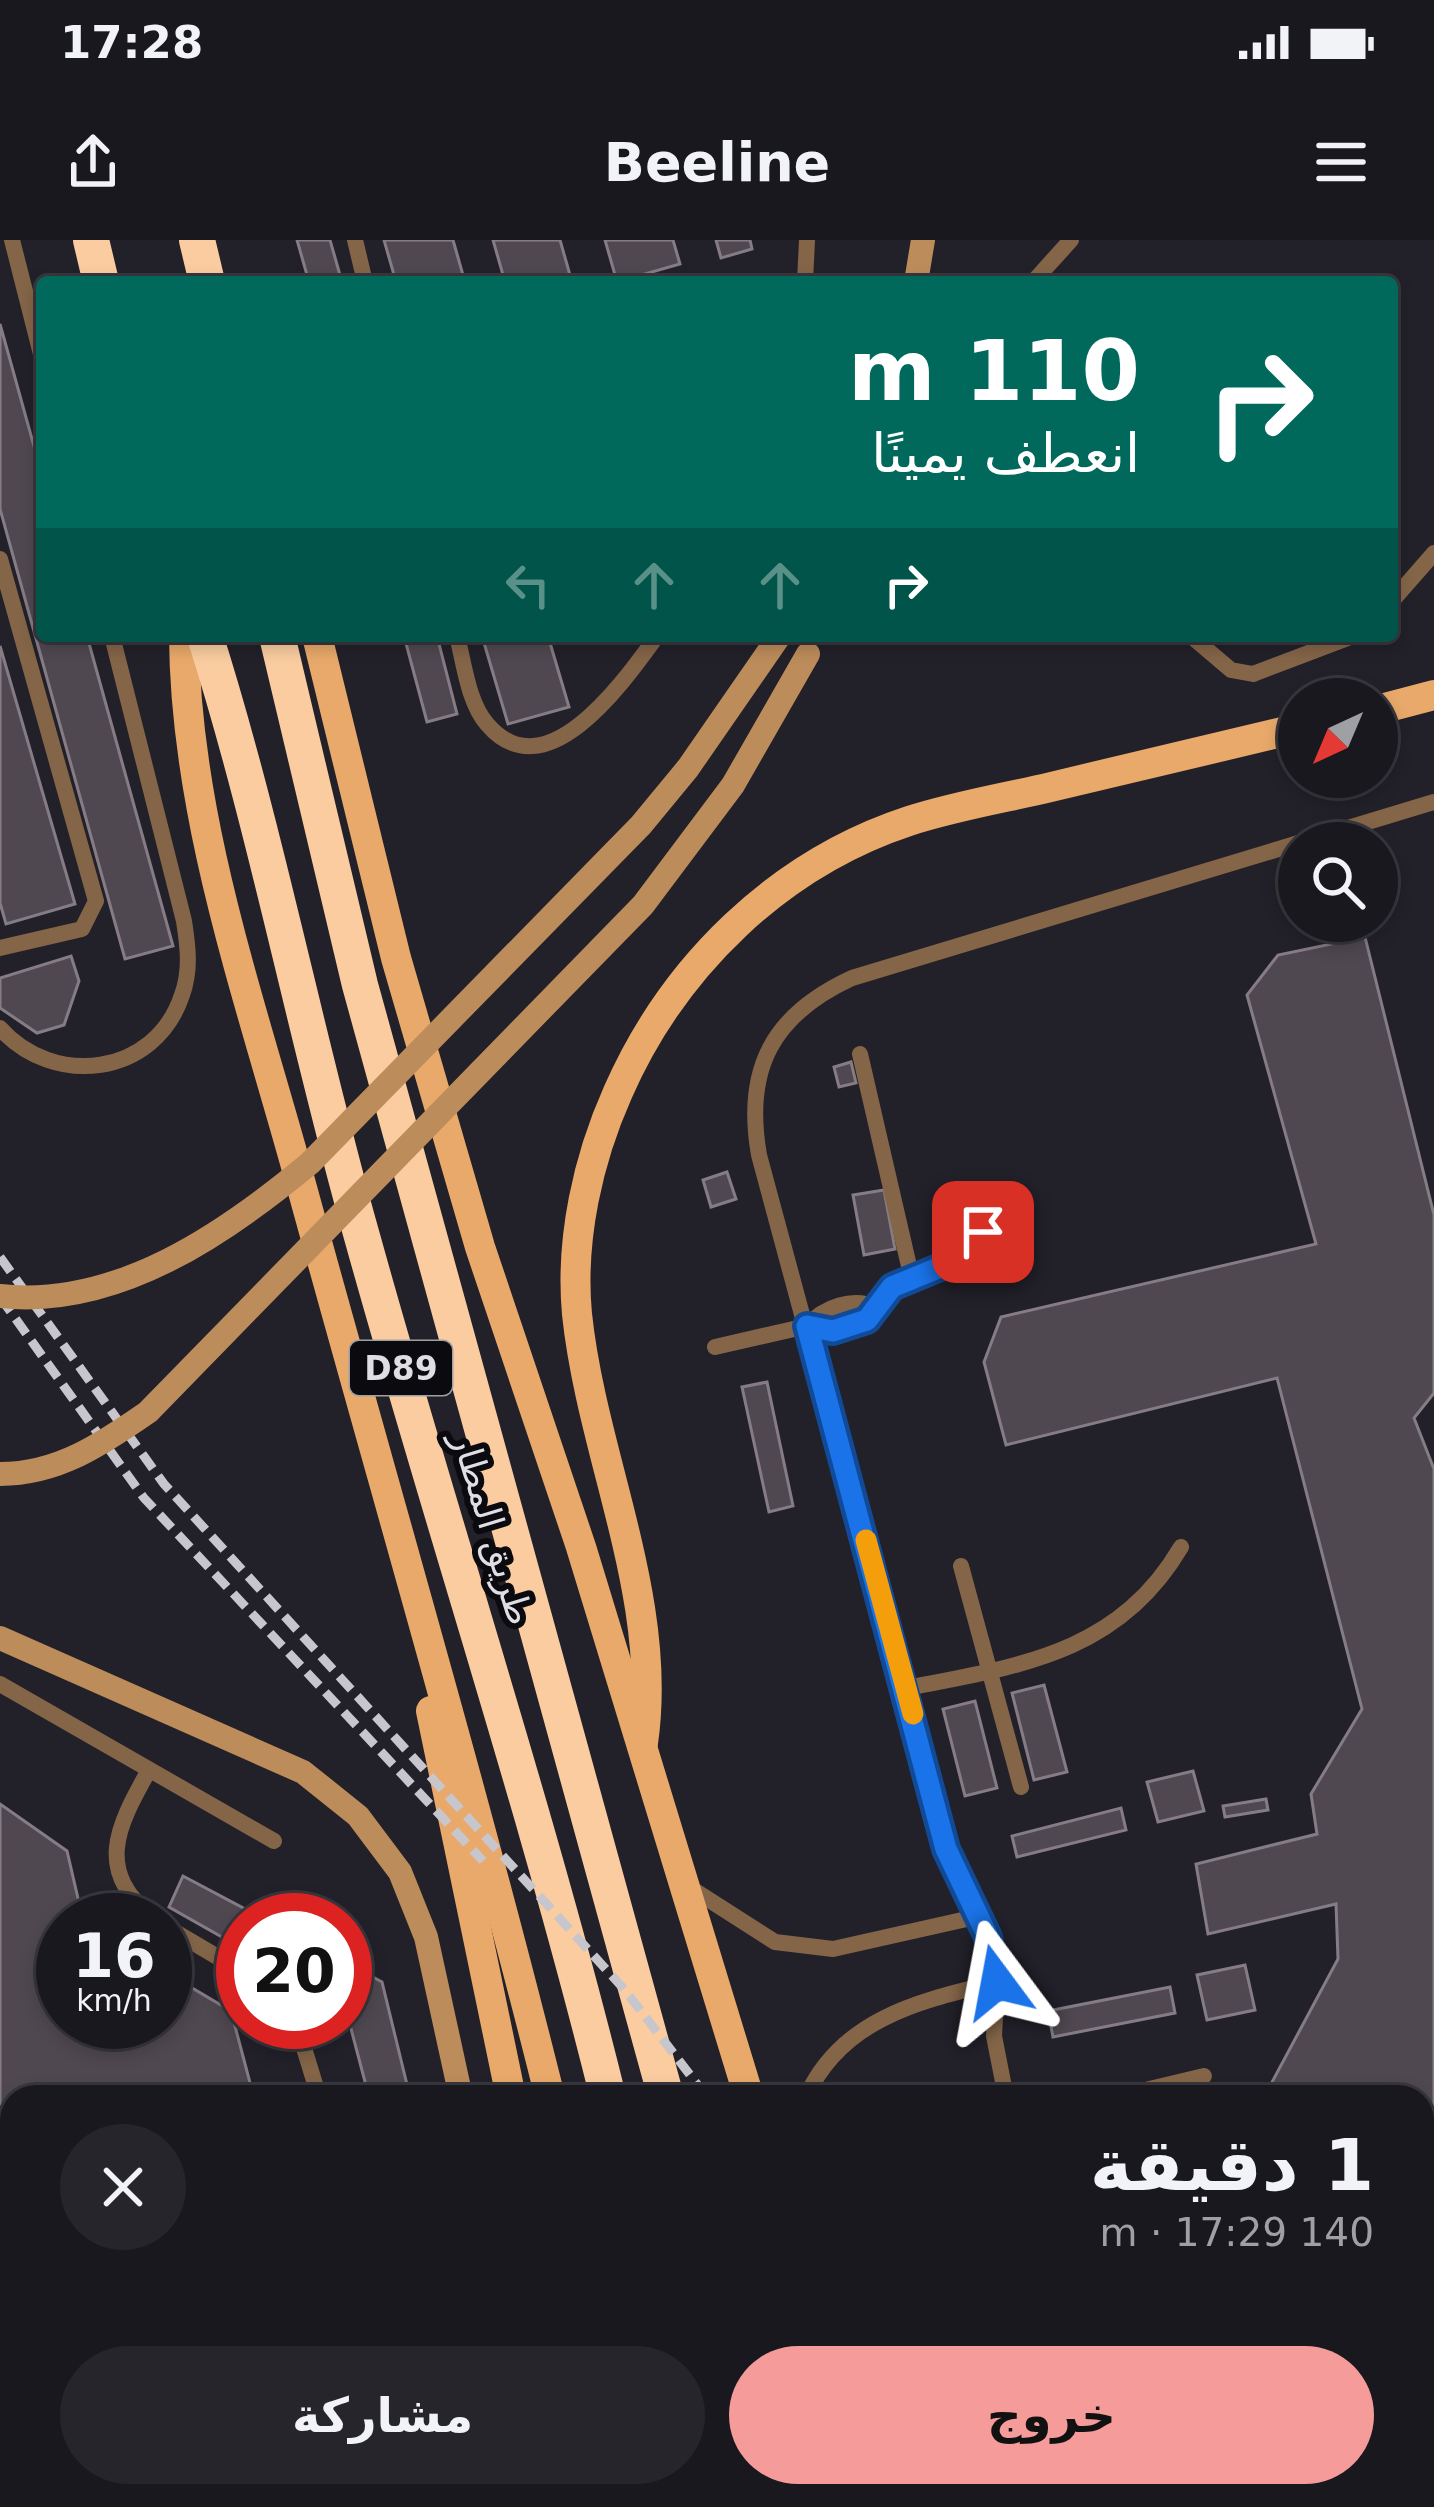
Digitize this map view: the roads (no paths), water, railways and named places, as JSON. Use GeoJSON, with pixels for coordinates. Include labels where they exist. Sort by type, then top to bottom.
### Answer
{"type":"FeatureCollection","features":[{"type":"Feature","properties":{"kind":"highway"},"geometry":{"type":"LineString","coordinates":[[91,240],[100,276]]}},
{"type":"Feature","properties":{"kind":"highway"},"geometry":{"type":"LineString","coordinates":[[197,240],[206,276]]}},
{"type":"Feature","properties":{"kind":"highway","name":"طريق المطار"},"geometry":{"type":"LineString","coordinates":[[207,642],[251,795],[360,1233],[504,1707],[605,2085]]}},
{"type":"Feature","properties":{"kind":"highway","name":"طريق المطار"},"geometry":{"type":"LineString","coordinates":[[278,642],[359,985],[663,2085]]}},
{"type":"Feature","properties":{"kind":"main road"},"geometry":{"type":"LineString","coordinates":[[917,276],[923,240]]}},
{"type":"Feature","properties":{"kind":"main road"},"geometry":{"type":"LineString","coordinates":[[185,642],[193,738],[226,908],[415,1598],[482,1824],[547,2085]]}},
{"type":"Feature","properties":{"kind":"main road"},"geometry":{"type":"LineString","coordinates":[[317,642],[396,958],[473,1225],[581,1547],[745,2085]]}},
{"type":"Feature","properties":{"kind":"main road"},"geometry":{"type":"LineString","coordinates":[[0,1296],[98,1287],[185,1253],[250,1212],[310,1162],[641,825],[688,769],[775,642]]}},
{"type":"Feature","properties":{"kind":"main road"},"geometry":{"type":"LineString","coordinates":[[0,1474],[30,1474],[93,1450],[148,1412],[541,1013],[643,905],[692,842],[733,785],[812,645]]}},
{"type":"Feature","properties":{"kind":"main road"},"geometry":{"type":"LineString","coordinates":[[1398,704],[1434,695]]}},
{"type":"Feature","properties":{"kind":"main road"},"geometry":{"type":"LineString","coordinates":[[641,1755],[651,1692],[646,1640],[590,1397],[576,1309],[580,1220],[595,1155],[636,1052],[687,979],[733,927],[786,882],[845,846],[910,820],[1278,733]]}},
{"type":"Feature","properties":{"kind":"main road"},"geometry":{"type":"LineString","coordinates":[[415,1598],[447,1794],[509,2085]]}},
{"type":"Feature","properties":{"kind":"main road"},"geometry":{"type":"LineString","coordinates":[[0,1634],[52,1664],[302,1772],[358,1816],[400,1872],[426,1937],[458,2085]]}},
{"type":"Feature","properties":{"kind":"lane"},"geometry":{"type":"LineString","coordinates":[[12,240],[36,334]]}},
{"type":"Feature","properties":{"kind":"lane"},"geometry":{"type":"LineString","coordinates":[[355,240],[364,276]]}},
{"type":"Feature","properties":{"kind":"lane"},"geometry":{"type":"LineString","coordinates":[[805,276],[807,240]]}},
{"type":"Feature","properties":{"kind":"lane"},"geometry":{"type":"LineString","coordinates":[[1038,276],[1071,240]]}},
{"type":"Feature","properties":{"kind":"lane"},"geometry":{"type":"LineString","coordinates":[[1398,594],[1434,553]]}},
{"type":"Feature","properties":{"kind":"lane"},"geometry":{"type":"LineString","coordinates":[[0,559],[96,902],[82,929],[0,947]]}},
{"type":"Feature","properties":{"kind":"lane"},"geometry":{"type":"LineString","coordinates":[[0,1028],[18,1048],[54,1066],[92,1069],[130,1057],[160,1032],[182,999],[190,959],[184,921],[114,642]]}},
{"type":"Feature","properties":{"kind":"lane"},"geometry":{"type":"LineString","coordinates":[[459,642],[474,700],[486,724],[507,740],[532,746],[559,742],[580,727],[652,642]]}},
{"type":"Feature","properties":{"kind":"lane"},"geometry":{"type":"LineString","coordinates":[[1198,642],[1232,670],[1253,674],[1337,642]]}},
{"type":"Feature","properties":{"kind":"lane"},"geometry":{"type":"LineString","coordinates":[[1004,2085],[994,2036],[997,1982],[980,1916],[946,1849],[753,1119],[756,1082],[769,1048],[790,1017],[818,993],[852,978],[1434,802]]}},
{"type":"Feature","properties":{"kind":"lane"},"geometry":{"type":"LineString","coordinates":[[860,1054],[912,1279]]}},
{"type":"Feature","properties":{"kind":"lane"},"geometry":{"type":"LineString","coordinates":[[715,1347],[807,1326],[833,1331],[867,1320],[892,1287],[955,1261],[983,1232]]}},
{"type":"Feature","properties":{"kind":"lane"},"geometry":{"type":"LineString","coordinates":[[907,1688],[990,1672],[1064,1650],[1120,1620],[1144,1600],[1181,1547]]}},
{"type":"Feature","properties":{"kind":"lane"},"geometry":{"type":"LineString","coordinates":[[961,1566],[1021,1787]]}},
{"type":"Feature","properties":{"kind":"lane"},"geometry":{"type":"LineString","coordinates":[[0,1684],[274,1841]]}},
{"type":"Feature","properties":{"kind":"lane"},"geometry":{"type":"LineString","coordinates":[[129,1893],[116,1856],[122,1819],[149,1770]]}},
{"type":"Feature","properties":{"kind":"lane"},"geometry":{"type":"LineString","coordinates":[[683,1882],[776,1942],[833,1949],[980,1916]]}},
{"type":"Feature","properties":{"kind":"lane"},"geometry":{"type":"LineString","coordinates":[[814,2085],[837,2051],[870,2024],[909,2004],[997,1982]]}},
{"type":"Feature","properties":{"kind":"lane"},"geometry":{"type":"LineString","coordinates":[[304,2049],[315,2085]]}},
{"type":"Feature","properties":{"kind":"lane"},"geometry":{"type":"LineString","coordinates":[[1166,2085],[1204,2076]]}},
{"type":"Feature","properties":{"kind":"railway"},"geometry":{"type":"LineString","coordinates":[[0,1257],[164,1484],[624,1989],[698,2085]]}},
{"type":"Feature","properties":{"kind":"railway"},"geometry":{"type":"LineString","coordinates":[[0,1297],[144,1498],[483,1861]]}}]}
